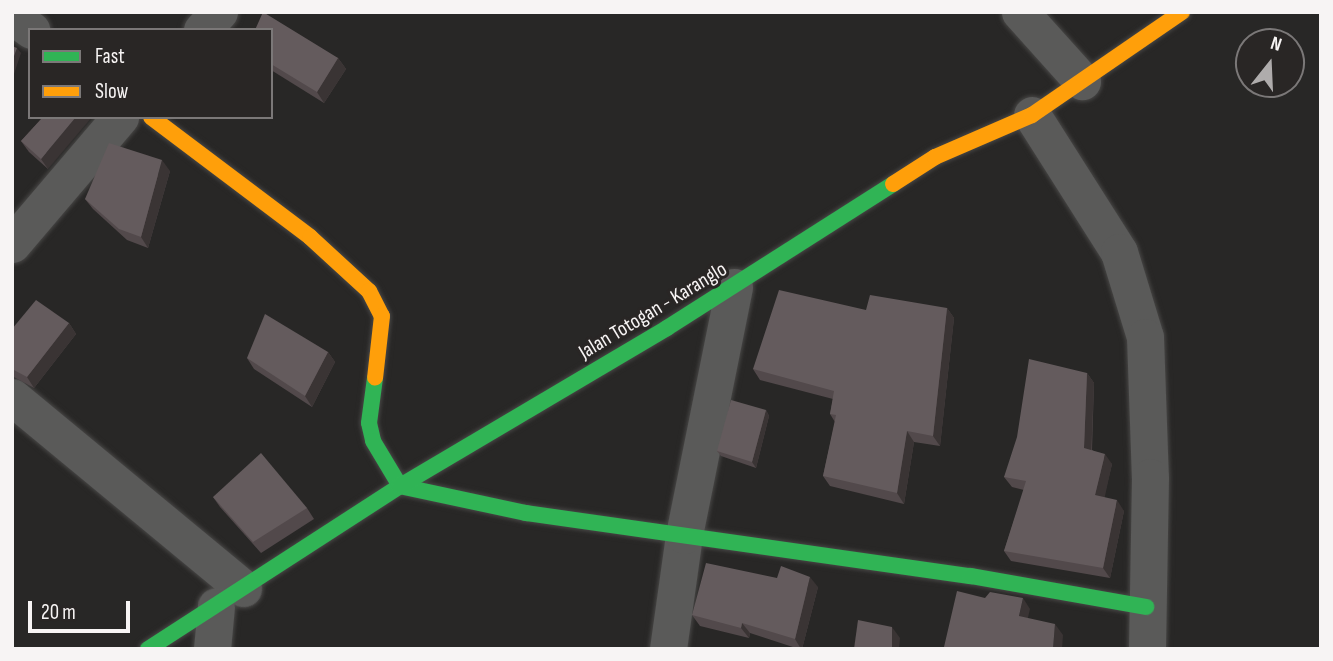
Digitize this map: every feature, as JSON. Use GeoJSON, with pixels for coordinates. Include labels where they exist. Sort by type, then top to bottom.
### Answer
{"type":"FeatureCollection","features":[{"type":"Feature","properties":{"kind":"street"},"geometry":{"type":"LineString","coordinates":[[204,28],[219,12]]}},
{"type":"Feature","properties":{"kind":"street"},"geometry":{"type":"LineString","coordinates":[[1020,12],[1078,84]]}},
{"type":"Feature","properties":{"kind":"street","name":"Jalan Totogan - Karanglo"},"geometry":{"type":"LineString","coordinates":[[148,649],[338,530],[400,486],[734,287],[935,157],[1040,109],[1182,12]]}},
{"type":"Feature","properties":{"kind":"street"},"geometry":{"type":"LineString","coordinates":[[12,16],[28,28]]}},
{"type":"Feature","properties":{"kind":"street"},"geometry":{"type":"LineString","coordinates":[[1040,109],[1098,214],[1135,291],[1145,337],[1148,395],[1147,649]]}},
{"type":"Feature","properties":{"kind":"street"},"geometry":{"type":"LineString","coordinates":[[12,244],[118,119]]}},
{"type":"Feature","properties":{"kind":"street"},"geometry":{"type":"LineString","coordinates":[[154,119],[310,237],[369,291],[382,316],[369,423],[373,440],[400,486],[526,513],[971,576],[1146,607]]}},
{"type":"Feature","properties":{"kind":"street"},"geometry":{"type":"LineString","coordinates":[[668,649],[684,535],[734,287]]}},
{"type":"Feature","properties":{"kind":"street"},"geometry":{"type":"LineString","coordinates":[[12,397],[230,597],[212,649]]}},
{"type":"Feature","properties":{"kind":"building"},"geometry":{"type":"Polygon","coordinates":[[[263,12],[338,58],[317,92],[273,65],[273,28],[256,28],[263,12]]]}},
{"type":"Feature","properties":{"kind":"building"},"geometry":{"type":"Polygon","coordinates":[[[12,46],[17,48],[12,62],[12,46]]]}},
{"type":"Feature","properties":{"kind":"building"},"geometry":{"type":"Polygon","coordinates":[[[41,119],[74,119],[41,159],[21,141],[41,119]]]}},
{"type":"Feature","properties":{"kind":"building"},"geometry":{"type":"Polygon","coordinates":[[[109,143],[162,160],[141,237],[119,229],[85,199],[109,143]]]}},
{"type":"Feature","properties":{"kind":"building"},"geometry":{"type":"Polygon","coordinates":[[[779,290],[866,310],[870,295],[947,308],[933,436],[907,431],[897,493],[823,476],[836,415],[830,414],[834,391],[753,369],[779,290]]]}},
{"type":"Feature","properties":{"kind":"building"},"geometry":{"type":"Polygon","coordinates":[[[36,300],[69,323],[27,377],[12,369],[12,329],[36,300]]]}},
{"type":"Feature","properties":{"kind":"building"},"geometry":{"type":"Polygon","coordinates":[[[265,314],[328,352],[305,396],[247,358],[265,314]]]}},
{"type":"Feature","properties":{"kind":"building"},"geometry":{"type":"Polygon","coordinates":[[[1029,359],[1087,373],[1084,448],[1105,454],[1095,495],[1117,500],[1103,568],[1004,551],[1026,481],[1004,477],[1017,437],[1029,359]]]}},
{"type":"Feature","properties":{"kind":"building"},"geometry":{"type":"Polygon","coordinates":[[[731,400],[766,410],[752,462],[717,451],[731,400]]]}},
{"type":"Feature","properties":{"kind":"building"},"geometry":{"type":"Polygon","coordinates":[[[261,453],[307,508],[253,542],[213,497],[261,453]]]}},
{"type":"Feature","properties":{"kind":"building"},"geometry":{"type":"Polygon","coordinates":[[[706,563],[777,578],[781,566],[810,577],[795,639],[742,623],[741,628],[692,615],[706,563]]]}},
{"type":"Feature","properties":{"kind":"building"},"geometry":{"type":"Polygon","coordinates":[[[957,591],[985,598],[990,592],[1023,598],[1019,616],[1055,624],[1053,649],[944,647],[957,591]]]}},
{"type":"Feature","properties":{"kind":"building"},"geometry":{"type":"Polygon","coordinates":[[[858,620],[892,627],[892,649],[854,649],[858,620]]]}},
{"type":"Feature","properties":{"kind":"traffic: fast"},"geometry":{"type":"LineString","coordinates":[[148,649],[400,486],[667,328],[893,184]]}},
{"type":"Feature","properties":{"kind":"traffic: fast"},"geometry":{"type":"LineString","coordinates":[[375,378],[369,423],[373,441],[400,486],[526,513],[971,576],[1146,607]]}},
{"type":"Feature","properties":{"kind":"traffic: slow"},"geometry":{"type":"LineString","coordinates":[[893,184],[935,157],[1032,115],[1182,12]]}},
{"type":"Feature","properties":{"kind":"traffic: slow"},"geometry":{"type":"LineString","coordinates":[[154,119],[310,237],[369,291],[382,316],[375,378]]}}]}
